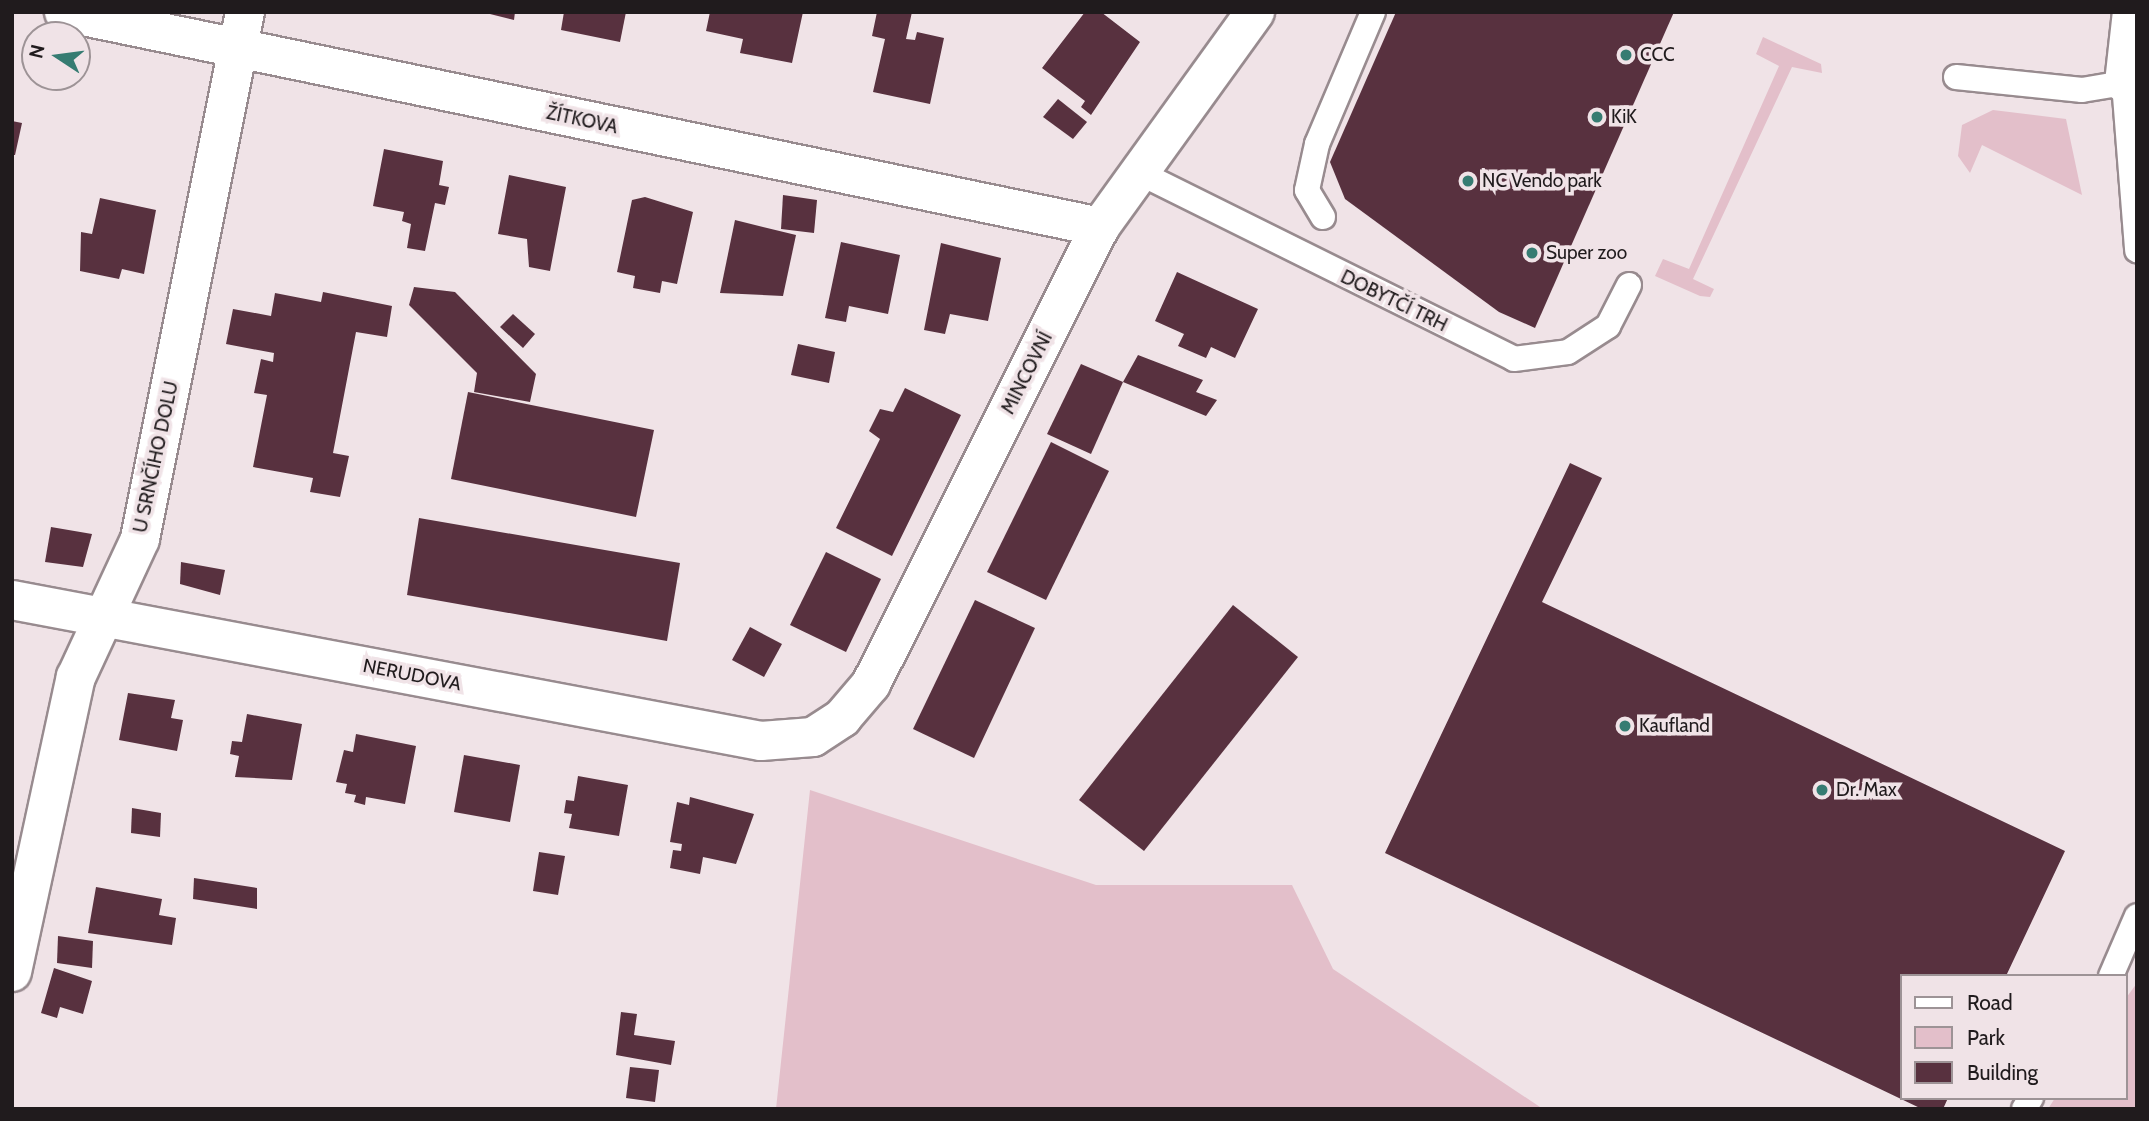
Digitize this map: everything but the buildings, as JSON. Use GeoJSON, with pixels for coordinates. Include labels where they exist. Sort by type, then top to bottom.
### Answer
{"type":"FeatureCollection","features":[{"type":"Feature","properties":{"kind":"street","name":"ŽÍTKOVA"},"geometry":{"type":"LineString","coordinates":[[64,12],[241,30],[1100,227]]}},
{"type":"Feature","properties":{"kind":"street","name":"MINCOVNÍ"},"geometry":{"type":"LineString","coordinates":[[813,737],[842,718],[871,684],[1100,227],[1142,174],[1255,12]]}},
{"type":"Feature","properties":{"kind":"street"},"geometry":{"type":"LineString","coordinates":[[2124,83],[2132,12]]}},
{"type":"Feature","properties":{"kind":"street","name":"U SRNČÍHO DOLU"},"geometry":{"type":"LineString","coordinates":[[12,972],[76,677],[140,539],[241,30]]}},
{"type":"Feature","properties":{"kind":"street","name":"NERUDOVA"},"geometry":{"type":"LineString","coordinates":[[12,600],[761,741],[813,737]]}},
{"type":"Feature","properties":{"kind":"lane"},"geometry":{"type":"LineString","coordinates":[[1323,217],[1307,190],[1317,144],[1373,12]]}},
{"type":"Feature","properties":{"kind":"lane"},"geometry":{"type":"LineString","coordinates":[[1956,77],[2082,90],[2124,83],[2137,250]]}},
{"type":"Feature","properties":{"kind":"lane","name":"DOBYTČÍ TRH"},"geometry":{"type":"LineString","coordinates":[[1142,174],[1514,359],[1568,352],[1608,326],[1629,285]]}},
{"type":"Feature","properties":{"kind":"lane"},"geometry":{"type":"LineString","coordinates":[[2112,974],[2137,916]]}},
{"type":"Feature","properties":{"kind":"green space"},"geometry":{"type":"Polygon","coordinates":[[[1763,37],[1821,64],[1822,73],[1792,67],[1693,279],[1714,289],[1710,297],[1700,296],[1655,276],[1663,259],[1689,269],[1779,66],[1756,54],[1763,37]]]}},
{"type":"Feature","properties":{"kind":"green space"},"geometry":{"type":"Polygon","coordinates":[[[1993,110],[2066,119],[2082,195],[1982,145],[1970,173],[1958,156],[1962,125],[1993,110]]]}},
{"type":"Feature","properties":{"kind":"green space"},"geometry":{"type":"Polygon","coordinates":[[[810,790],[1096,885],[1292,885],[1333,969],[1543,1109],[776,1109],[810,790]]]}},
{"type":"Feature","properties":{"kind":"green space"},"geometry":{"type":"Polygon","coordinates":[[[2137,983],[2137,1109],[2048,1109],[2054,1100],[2128,1100],[2128,995],[2137,983]]]}},
{"type":"Feature","properties":{"kind":"place","name":"CCC"},"geometry":{"type":"Point","coordinates":[1626,55]}},
{"type":"Feature","properties":{"kind":"place","name":"KiK"},"geometry":{"type":"Point","coordinates":[1597,117]}},
{"type":"Feature","properties":{"kind":"place","name":"NC Vendo park"},"geometry":{"type":"Point","coordinates":[1468,181]}},
{"type":"Feature","properties":{"kind":"place","name":"Super zoo"},"geometry":{"type":"Point","coordinates":[1532,253]}},
{"type":"Feature","properties":{"kind":"place","name":"Kaufland"},"geometry":{"type":"Point","coordinates":[1625,726]}},
{"type":"Feature","properties":{"kind":"place","name":"Dr. Max"},"geometry":{"type":"Point","coordinates":[1822,790]}}]}
